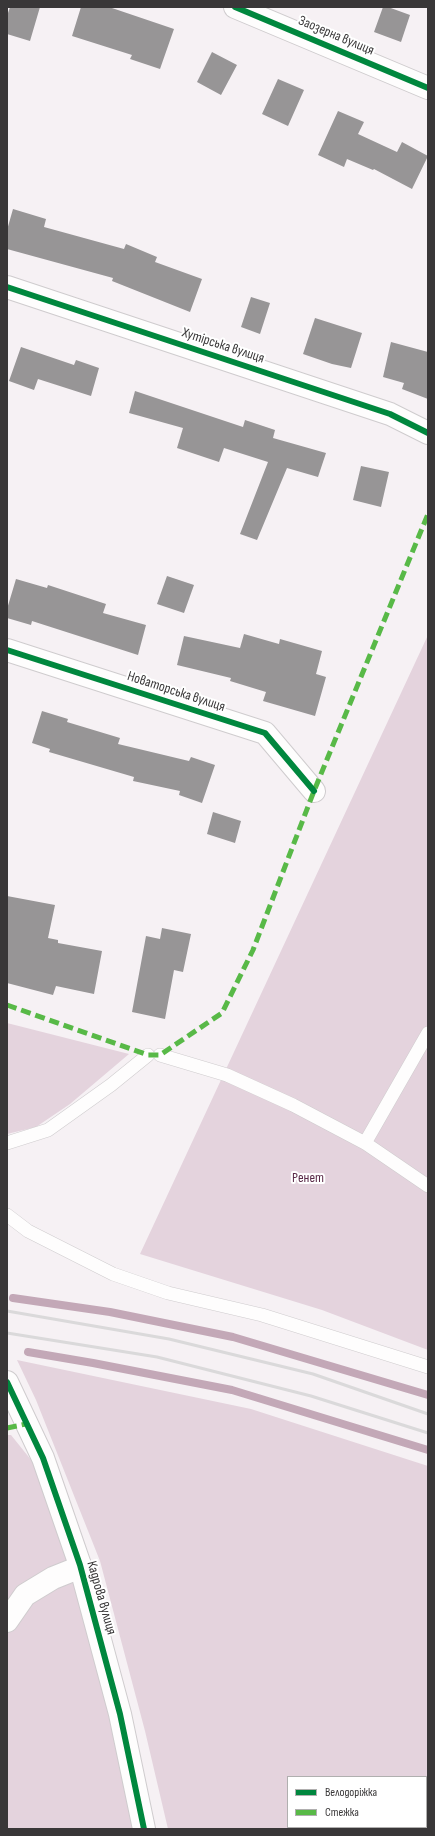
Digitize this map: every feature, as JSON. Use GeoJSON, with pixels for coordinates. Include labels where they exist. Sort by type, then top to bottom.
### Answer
{"type":"FeatureCollection","features":[{"type":"Feature","properties":{"kind":"street","name":"Заозерна вулиця"},"geometry":{"type":"LineString","coordinates":[[235,7],[428,88]]}},
{"type":"Feature","properties":{"kind":"street","name":"Хутірська вулиця"},"geometry":{"type":"LineString","coordinates":[[7,287],[390,414],[428,433]]}},
{"type":"Feature","properties":{"kind":"street","name":"Новаторська вулиця"},"geometry":{"type":"LineString","coordinates":[[7,650],[265,733],[314,791]]}},
{"type":"Feature","properties":{"kind":"street","name":"Кадрова вулиця"},"geometry":{"type":"LineString","coordinates":[[7,1382],[43,1458],[80,1565],[120,1714],[144,1829]]}},
{"type":"Feature","properties":{"kind":"street"},"geometry":{"type":"LineString","coordinates":[[7,1621],[25,1595],[53,1578],[73,1570],[80,1565]]}},
{"type":"Feature","properties":{"kind":"lane"},"geometry":{"type":"LineString","coordinates":[[365,1143],[428,1033]]}},
{"type":"Feature","properties":{"kind":"lane"},"geometry":{"type":"LineString","coordinates":[[7,1143],[48,1130],[154,1055],[227,1075],[293,1105],[365,1143],[428,1186]]}},
{"type":"Feature","properties":{"kind":"lane"},"geometry":{"type":"LineString","coordinates":[[7,1215],[28,1231],[120,1276],[168,1293],[262,1315],[428,1367]]}},
{"type":"Feature","properties":{"kind":"green space","name":"Ренет"},"geometry":{"type":"Polygon","coordinates":[[[428,635],[428,1350],[322,1310],[140,1254],[428,635]]]}},
{"type":"Feature","properties":{"kind":"green space"},"geometry":{"type":"Polygon","coordinates":[[[7,1023],[129,1054],[70,1104],[36,1127],[7,1134],[7,1023]]]}},
{"type":"Feature","properties":{"kind":"green space"},"geometry":{"type":"Polygon","coordinates":[[[17,1360],[251,1409],[428,1466],[428,1829],[168,1829],[145,1731],[100,1561],[36,1400],[17,1360]]]}},
{"type":"Feature","properties":{"kind":"green space"},"geometry":{"type":"Polygon","coordinates":[[[7,1435],[11,1435],[36,1466],[73,1570],[137,1829],[7,1829],[7,1435]]]}},
{"type":"Feature","properties":{"kind":"building"},"geometry":{"type":"Polygon","coordinates":[[[10,7],[40,7],[30,41],[7,34],[7,16],[10,7]]]}},
{"type":"Feature","properties":{"kind":"building"},"geometry":{"type":"Polygon","coordinates":[[[81,7],[109,7],[174,29],[160,69],[130,59],[132,55],[72,36],[81,7]]]}},
{"type":"Feature","properties":{"kind":"building"},"geometry":{"type":"Polygon","coordinates":[[[383,7],[388,7],[410,15],[401,42],[374,32],[383,7]]]}},
{"type":"Feature","properties":{"kind":"building"},"geometry":{"type":"Polygon","coordinates":[[[212,52],[237,65],[221,95],[197,82],[212,52]]]}},
{"type":"Feature","properties":{"kind":"building"},"geometry":{"type":"Polygon","coordinates":[[[278,79],[304,90],[288,126],[262,114],[278,79]]]}},
{"type":"Feature","properties":{"kind":"building"},"geometry":{"type":"Polygon","coordinates":[[[338,111],[364,122],[358,134],[397,152],[402,142],[428,156],[412,189],[374,169],[373,170],[347,159],[344,167],[318,155],[338,111]]]}},
{"type":"Feature","properties":{"kind":"building"},"geometry":{"type":"Polygon","coordinates":[[[13,209],[46,219],[44,227],[124,249],[126,244],[157,257],[155,262],[202,279],[190,312],[112,281],[113,278],[7,249],[7,230],[13,209]]]}},
{"type":"Feature","properties":{"kind":"building"},"geometry":{"type":"Polygon","coordinates":[[[251,297],[270,303],[260,334],[241,327],[251,297]]]}},
{"type":"Feature","properties":{"kind":"building"},"geometry":{"type":"Polygon","coordinates":[[[315,318],[362,333],[351,368],[332,364],[303,354],[315,318]]]}},
{"type":"Feature","properties":{"kind":"building"},"geometry":{"type":"Polygon","coordinates":[[[391,342],[428,352],[428,399],[402,389],[404,383],[383,377],[391,342]]]}},
{"type":"Feature","properties":{"kind":"building"},"geometry":{"type":"Polygon","coordinates":[[[21,347],[74,365],[76,360],[99,368],[91,396],[38,379],[34,390],[9,381],[21,347]]]}},
{"type":"Feature","properties":{"kind":"building"},"geometry":{"type":"Polygon","coordinates":[[[135,391],[243,427],[245,420],[275,430],[273,438],[326,453],[318,477],[287,468],[257,540],[240,534],[268,462],[224,448],[219,462],[177,448],[183,428],[129,413],[135,391]]]}},
{"type":"Feature","properties":{"kind":"building"},"geometry":{"type":"Polygon","coordinates":[[[361,466],[389,472],[381,507],[353,500],[361,466]]]}},
{"type":"Feature","properties":{"kind":"building"},"geometry":{"type":"Polygon","coordinates":[[[167,576],[194,585],[184,613],[157,604],[167,576]]]}},
{"type":"Feature","properties":{"kind":"building"},"geometry":{"type":"Polygon","coordinates":[[[16,579],[47,588],[48,585],[106,604],[103,613],[146,625],[138,655],[32,621],[31,625],[7,618],[7,609],[16,579]]]}},
{"type":"Feature","properties":{"kind":"building"},"geometry":{"type":"Polygon","coordinates":[[[244,634],[279,644],[280,639],[322,651],[316,674],[326,677],[315,716],[263,701],[266,692],[230,681],[231,678],[177,665],[184,636],[240,648],[244,634]]]}},
{"type":"Feature","properties":{"kind":"building"},"geometry":{"type":"Polygon","coordinates":[[[42,711],[68,719],[67,722],[120,738],[118,744],[189,761],[191,757],[215,765],[202,803],[179,795],[180,791],[133,781],[134,777],[49,752],[50,749],[32,743],[42,711]]]}},
{"type":"Feature","properties":{"kind":"building"},"geometry":{"type":"Polygon","coordinates":[[[213,812],[241,821],[235,843],[207,834],[213,812]]]}},
{"type":"Feature","properties":{"kind":"building"},"geometry":{"type":"Polygon","coordinates":[[[7,896],[55,905],[48,938],[58,940],[58,943],[102,951],[94,994],[56,986],[53,995],[7,983],[7,896]]]}},
{"type":"Feature","properties":{"kind":"building"},"geometry":{"type":"Polygon","coordinates":[[[162,928],[191,934],[183,972],[174,970],[165,1019],[132,1012],[146,936],[160,939],[162,928]]]}},
{"type":"Feature","properties":{"kind":"waterway"},"geometry":{"type":"LineString","coordinates":[[13,1298],[110,1312],[233,1337],[428,1395]]}},
{"type":"Feature","properties":{"kind":"waterway"},"geometry":{"type":"LineString","coordinates":[[28,1352],[232,1390],[428,1450]]}},
{"type":"Feature","properties":{"kind":"railway"},"geometry":{"type":"LineString","coordinates":[[7,1311],[169,1339],[313,1374],[428,1414]]}},
{"type":"Feature","properties":{"kind":"railway"},"geometry":{"type":"LineString","coordinates":[[7,1333],[157,1357],[311,1396],[428,1433]]}},
{"type":"Feature","properties":{"kind":"marked path"},"geometry":{"type":"LineString","coordinates":[[7,1005],[148,1055],[160,1055],[222,1013],[253,950],[314,791],[428,514]]}},
{"type":"Feature","properties":{"kind":"marked path"},"geometry":{"type":"LineString","coordinates":[[7,1428],[26,1424]]}},
{"type":"Feature","properties":{"kind":"cycle path"},"geometry":{"type":"LineString","coordinates":[[235,7],[428,88]]}},
{"type":"Feature","properties":{"kind":"cycle path"},"geometry":{"type":"LineString","coordinates":[[7,287],[390,414],[428,433]]}},
{"type":"Feature","properties":{"kind":"cycle path"},"geometry":{"type":"LineString","coordinates":[[7,650],[265,733],[314,791]]}},
{"type":"Feature","properties":{"kind":"cycle path"},"geometry":{"type":"LineString","coordinates":[[7,1382],[43,1458],[80,1565],[120,1714],[144,1829]]}}]}
